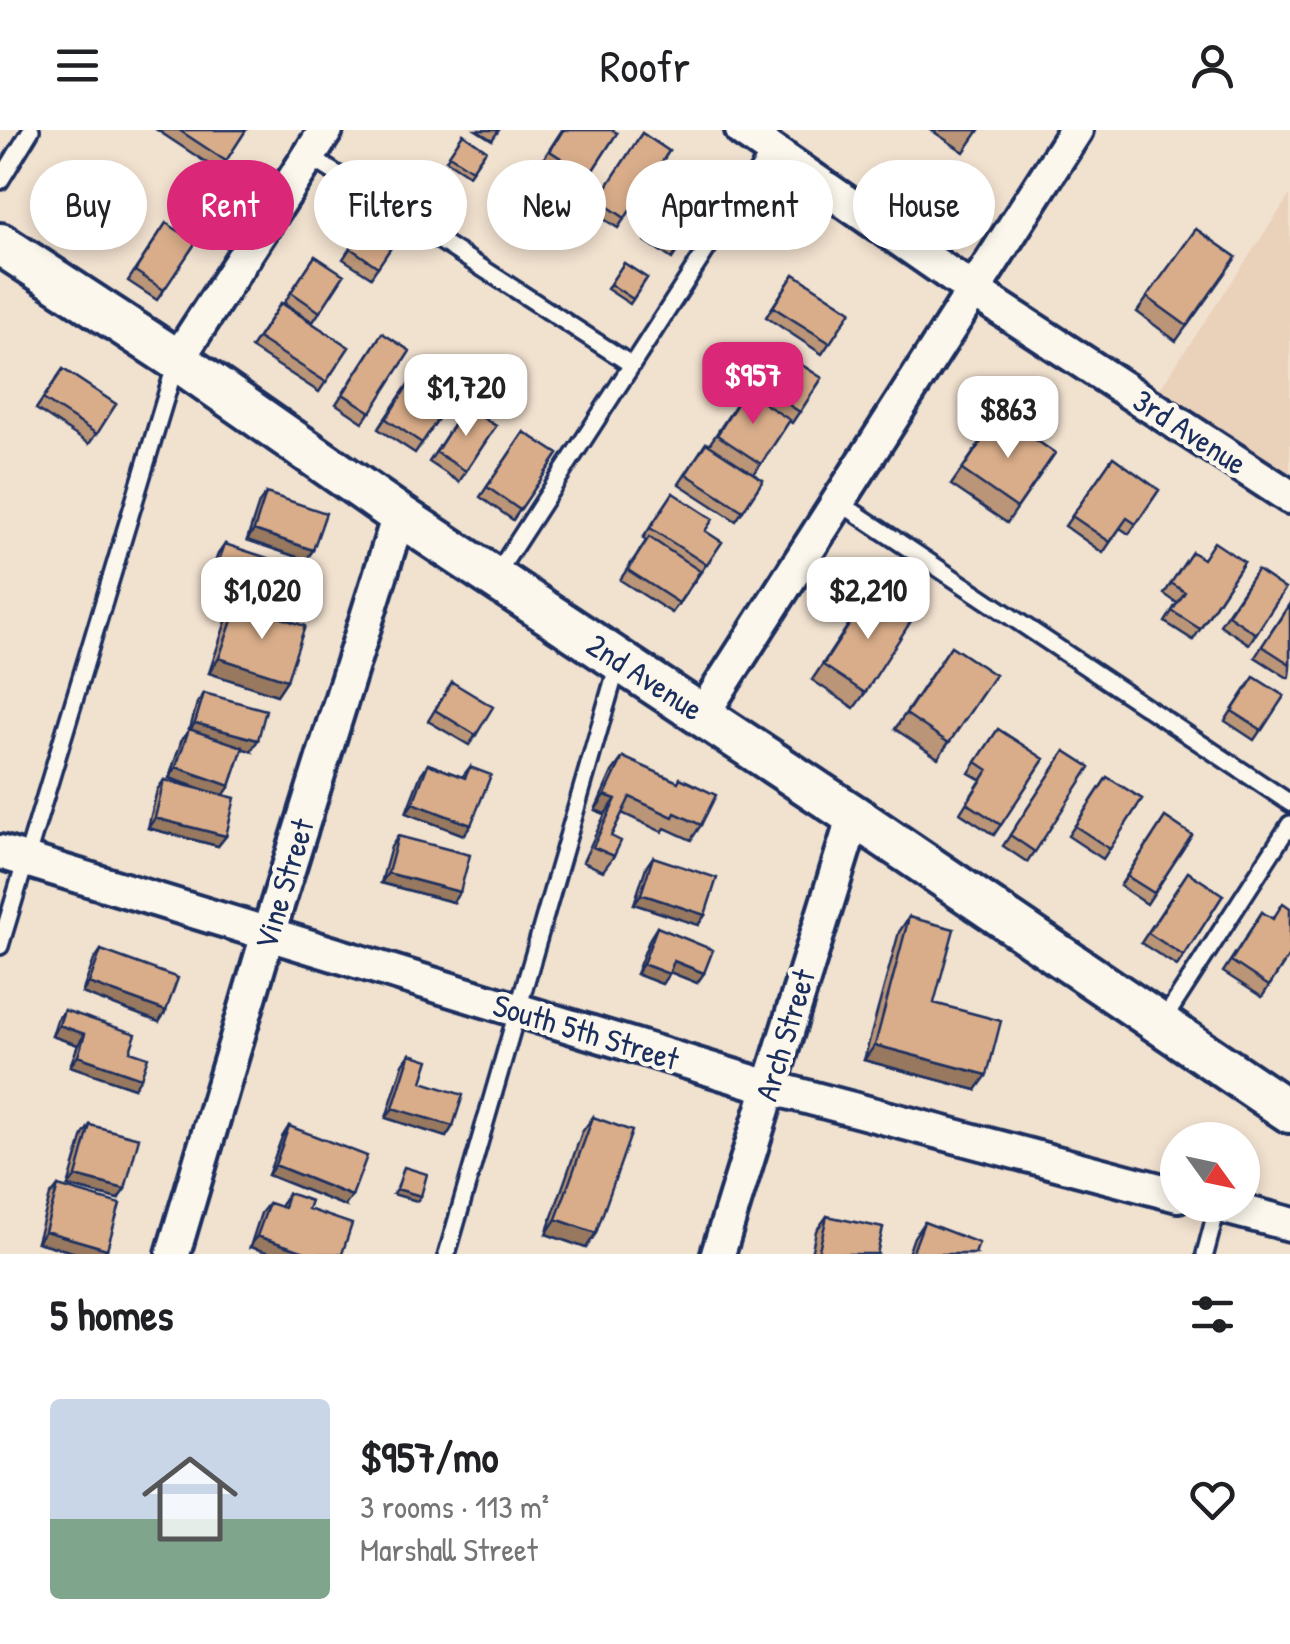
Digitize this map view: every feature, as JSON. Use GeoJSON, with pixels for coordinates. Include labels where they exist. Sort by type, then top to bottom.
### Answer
{"type":"FeatureCollection","features":[{"type":"Feature","properties":{"kind":"street","name":"3rd Avenue"},"geometry":{"type":"LineString","coordinates":[[742,130],[974,290],[1290,497]]}},
{"type":"Feature","properties":{"kind":"street"},"geometry":{"type":"LineString","coordinates":[[702,715],[1076,130]]}},
{"type":"Feature","properties":{"kind":"street"},"geometry":{"type":"LineString","coordinates":[[177,360],[318,143]]}},
{"type":"Feature","properties":{"kind":"street","name":"2nd Avenue"},"geometry":{"type":"LineString","coordinates":[[0,244],[1290,1112]]}},
{"type":"Feature","properties":{"kind":"street","name":"Vine Street"},"geometry":{"type":"LineString","coordinates":[[174,1254],[268,934],[400,515]]}},
{"type":"Feature","properties":{"kind":"street","name":"Arch Street"},"geometry":{"type":"LineString","coordinates":[[718,1254],[854,816]]}},
{"type":"Feature","properties":{"kind":"street","name":"South 5th Street"},"geometry":{"type":"LineString","coordinates":[[13,856],[768,1087],[1160,1189]]}},
{"type":"Feature","properties":{"kind":"street"},"geometry":{"type":"LineString","coordinates":[[1260,1216],[1290,1224]]}},
{"type":"Feature","properties":{"kind":"lane"},"geometry":{"type":"LineString","coordinates":[[0,181],[31,130]]}},
{"type":"Feature","properties":{"kind":"lane"},"geometry":{"type":"LineString","coordinates":[[318,143],[632,365]]}},
{"type":"Feature","properties":{"kind":"lane"},"geometry":{"type":"LineString","coordinates":[[494,578],[771,150]]}},
{"type":"Feature","properties":{"kind":"lane"},"geometry":{"type":"LineString","coordinates":[[0,946],[13,856],[177,360]]}},
{"type":"Feature","properties":{"kind":"lane"},"geometry":{"type":"LineString","coordinates":[[838,502],[1290,803]]}},
{"type":"Feature","properties":{"kind":"lane"},"geometry":{"type":"LineString","coordinates":[[448,1254],[619,660]]}},
{"type":"Feature","properties":{"kind":"lane"},"geometry":{"type":"LineString","coordinates":[[1161,1024],[1290,824]]}},
{"type":"Feature","properties":{"kind":"lane"},"geometry":{"type":"LineString","coordinates":[[1205,1254],[1213,1222]]}},
{"type":"Feature","properties":{"kind":"shaded area"},"geometry":{"type":"Polygon","coordinates":[[[1290,195],[1290,497],[1149,405],[1290,195]]]}},
{"type":"Feature","properties":{"kind":"building"},"geometry":{"type":"Polygon","coordinates":[[[179,130],[246,130],[224,160],[179,130]]]}},
{"type":"Feature","properties":{"kind":"building"},"geometry":{"type":"Polygon","coordinates":[[[563,130],[617,133],[599,160],[564,160],[550,151],[563,130]]]}},
{"type":"Feature","properties":{"kind":"building"},"geometry":{"type":"Polygon","coordinates":[[[642,133],[669,151],[663,160],[626,160],[625,218],[606,205],[606,188],[642,133]]]}},
{"type":"Feature","properties":{"kind":"building"},"geometry":{"type":"Polygon","coordinates":[[[463,134],[486,150],[472,170],[467,167],[467,160],[449,155],[463,134]]]}},
{"type":"Feature","properties":{"kind":"building"},"geometry":{"type":"Polygon","coordinates":[[[166,223],[167,250],[191,250],[164,290],[135,271],[166,223]]]}},
{"type":"Feature","properties":{"kind":"building"},"geometry":{"type":"Polygon","coordinates":[[[1196,229],[1236,257],[1187,326],[1147,297],[1196,229]]]}},
{"type":"Feature","properties":{"kind":"building"},"geometry":{"type":"Polygon","coordinates":[[[353,250],[389,250],[378,267],[353,250]]]}},
{"type":"Feature","properties":{"kind":"building"},"geometry":{"type":"Polygon","coordinates":[[[315,256],[344,275],[320,312],[291,292],[315,256]]]}},
{"type":"Feature","properties":{"kind":"building"},"geometry":{"type":"Polygon","coordinates":[[[624,263],[647,278],[633,299],[610,284],[624,263]]]}},
{"type":"Feature","properties":{"kind":"building"},"geometry":{"type":"Polygon","coordinates":[[[794,274],[851,311],[830,343],[773,307],[794,274]]]}},
{"type":"Feature","properties":{"kind":"building"},"geometry":{"type":"Polygon","coordinates":[[[281,303],[349,347],[326,382],[258,338],[281,303]]]}},
{"type":"Feature","properties":{"kind":"building"},"geometry":{"type":"Polygon","coordinates":[[[382,333],[410,351],[371,412],[343,394],[382,333]]]}},
{"type":"Feature","properties":{"kind":"building"},"geometry":{"type":"Polygon","coordinates":[[[780,351],[822,378],[800,412],[758,385],[780,351]]]}},
{"type":"Feature","properties":{"kind":"building"},"geometry":{"type":"Polygon","coordinates":[[[419,368],[455,393],[422,443],[386,419],[419,368]]]}},
{"type":"Feature","properties":{"kind":"building"},"geometry":{"type":"Polygon","coordinates":[[[63,369],[116,404],[97,434],[43,399],[63,369]]]}},
{"type":"Feature","properties":{"kind":"building"},"geometry":{"type":"Polygon","coordinates":[[[745,391],[790,420],[761,464],[717,435],[745,391]]]}},
{"type":"Feature","properties":{"kind":"building"},"geometry":{"type":"Polygon","coordinates":[[[465,407],[496,426],[466,471],[436,452],[465,407]]]}},
{"type":"Feature","properties":{"kind":"building"},"geometry":{"type":"Polygon","coordinates":[[[999,415],[1055,453],[1017,508],[962,470],[999,415]]]}},
{"type":"Feature","properties":{"kind":"building"},"geometry":{"type":"Polygon","coordinates":[[[524,432],[558,454],[520,510],[487,487],[524,432]]]}},
{"type":"Feature","properties":{"kind":"building"},"geometry":{"type":"Polygon","coordinates":[[[706,443],[763,480],[743,511],[686,474],[706,443]]]}},
{"type":"Feature","properties":{"kind":"building"},"geometry":{"type":"Polygon","coordinates":[[[1113,457],[1159,490],[1136,524],[1127,518],[1110,542],[1072,516],[1113,457]]]}},
{"type":"Feature","properties":{"kind":"building"},"geometry":{"type":"Polygon","coordinates":[[[266,493],[326,513],[313,550],[254,530],[266,493]]]}},
{"type":"Feature","properties":{"kind":"building"},"geometry":{"type":"Polygon","coordinates":[[[673,493],[713,519],[705,531],[722,542],[707,565],[650,528],[673,493]]]}},
{"type":"Feature","properties":{"kind":"building"},"geometry":{"type":"Polygon","coordinates":[[[649,537],[700,571],[679,603],[628,570],[649,537]]]}},
{"type":"Feature","properties":{"kind":"building"},"geometry":{"type":"Polygon","coordinates":[[[1214,542],[1244,562],[1200,629],[1172,611],[1185,592],[1171,583],[1192,552],[1203,559],[1214,542]]]}},
{"type":"Feature","properties":{"kind":"building"},"geometry":{"type":"Polygon","coordinates":[[[225,544],[301,569],[288,608],[211,582],[225,544]]]}},
{"type":"Feature","properties":{"kind":"building"},"geometry":{"type":"Polygon","coordinates":[[[1257,570],[1285,589],[1256,634],[1228,615],[1257,570]]]}},
{"type":"Feature","properties":{"kind":"building"},"geometry":{"type":"Polygon","coordinates":[[[871,591],[913,618],[865,693],[823,665],[871,591]]]}},
{"type":"Feature","properties":{"kind":"building"},"geometry":{"type":"Polygon","coordinates":[[[238,603],[305,626],[287,680],[219,658],[238,603]]]}},
{"type":"Feature","properties":{"kind":"building"},"geometry":{"type":"Polygon","coordinates":[[[1290,604],[1290,664],[1262,646],[1290,604]]]}},
{"type":"Feature","properties":{"kind":"building"},"geometry":{"type":"Polygon","coordinates":[[[951,646],[995,675],[949,743],[906,714],[951,646]]]}},
{"type":"Feature","properties":{"kind":"building"},"geometry":{"type":"Polygon","coordinates":[[[1254,677],[1284,696],[1262,730],[1232,711],[1254,677]]]}},
{"type":"Feature","properties":{"kind":"building"},"geometry":{"type":"Polygon","coordinates":[[[452,682],[493,707],[476,735],[435,710],[452,682]]]}},
{"type":"Feature","properties":{"kind":"building"},"geometry":{"type":"Polygon","coordinates":[[[204,693],[266,710],[258,740],[195,723],[204,693]]]}},
{"type":"Feature","properties":{"kind":"building"},"geometry":{"type":"Polygon","coordinates":[[[189,729],[243,747],[230,786],[176,767],[189,729]]]}},
{"type":"Feature","properties":{"kind":"building"},"geometry":{"type":"Polygon","coordinates":[[[998,729],[1044,759],[1001,825],[967,803],[988,770],[976,762],[998,729]]]}},
{"type":"Feature","properties":{"kind":"building"},"geometry":{"type":"Polygon","coordinates":[[[1065,751],[1090,767],[1035,852],[1010,835],[1065,751]]]}},
{"type":"Feature","properties":{"kind":"building"},"geometry":{"type":"Polygon","coordinates":[[[623,757],[716,795],[701,825],[630,797],[611,836],[621,841],[614,856],[593,847],[616,799],[605,795],[623,757]]]}},
{"type":"Feature","properties":{"kind":"building"},"geometry":{"type":"Polygon","coordinates":[[[428,764],[465,778],[470,767],[491,775],[471,825],[413,803],[428,764]]]}},
{"type":"Feature","properties":{"kind":"building"},"geometry":{"type":"Polygon","coordinates":[[[1107,777],[1142,799],[1110,849],[1075,826],[1107,777]]]}},
{"type":"Feature","properties":{"kind":"building"},"geometry":{"type":"Polygon","coordinates":[[[164,780],[235,798],[226,836],[155,818],[164,780]]]}},
{"type":"Feature","properties":{"kind":"building"},"geometry":{"type":"Polygon","coordinates":[[[1165,817],[1192,835],[1154,893],[1127,876],[1165,817]]]}},
{"type":"Feature","properties":{"kind":"building"},"geometry":{"type":"Polygon","coordinates":[[[398,836],[470,855],[460,892],[388,873],[398,836]]]}},
{"type":"Feature","properties":{"kind":"building"},"geometry":{"type":"Polygon","coordinates":[[[653,857],[717,878],[705,915],[641,894],[653,857]]]}},
{"type":"Feature","properties":{"kind":"building"},"geometry":{"type":"Polygon","coordinates":[[[1188,872],[1223,895],[1184,956],[1148,933],[1188,872]]]}},
{"type":"Feature","properties":{"kind":"building"},"geometry":{"type":"Polygon","coordinates":[[[1283,903],[1290,908],[1290,954],[1269,986],[1231,961],[1262,912],[1273,919],[1283,903]]]}},
{"type":"Feature","properties":{"kind":"building"},"geometry":{"type":"Polygon","coordinates":[[[909,917],[954,929],[934,1003],[1001,1021],[987,1075],[875,1045],[909,917]]]}},
{"type":"Feature","properties":{"kind":"building"},"geometry":{"type":"Polygon","coordinates":[[[657,927],[713,950],[704,973],[674,961],[669,974],[643,964],[657,927]]]}},
{"type":"Feature","properties":{"kind":"building"},"geometry":{"type":"Polygon","coordinates":[[[101,950],[178,978],[166,1011],[89,983],[101,950]]]}},
{"type":"Feature","properties":{"kind":"building"},"geometry":{"type":"Polygon","coordinates":[[[64,1010],[136,1034],[130,1051],[148,1057],[141,1078],[78,1056],[85,1034],[59,1025],[64,1010]]]}},
{"type":"Feature","properties":{"kind":"building"},"geometry":{"type":"Polygon","coordinates":[[[410,1054],[429,1060],[422,1082],[463,1095],[453,1126],[393,1108],[410,1054]]]}},
{"type":"Feature","properties":{"kind":"building"},"geometry":{"type":"Polygon","coordinates":[[[593,1117],[632,1131],[596,1233],[556,1219],[593,1117]]]}},
{"type":"Feature","properties":{"kind":"building"},"geometry":{"type":"Polygon","coordinates":[[[90,1125],[139,1138],[125,1189],[76,1176],[90,1125]]]}},
{"type":"Feature","properties":{"kind":"building"},"geometry":{"type":"Polygon","coordinates":[[[289,1126],[367,1156],[352,1196],[275,1165],[289,1126]]]}},
{"type":"Feature","properties":{"kind":"building"},"geometry":{"type":"Polygon","coordinates":[[[404,1167],[427,1174],[421,1196],[397,1189],[404,1167]]]}},
{"type":"Feature","properties":{"kind":"building"},"geometry":{"type":"Polygon","coordinates":[[[58,1186],[120,1204],[107,1249],[45,1231],[58,1186]]]}},
{"type":"Feature","properties":{"kind":"building"},"geometry":{"type":"Polygon","coordinates":[[[288,1193],[311,1201],[308,1209],[352,1224],[342,1254],[311,1254],[257,1236],[269,1203],[284,1208],[288,1193]]]}},
{"type":"Feature","properties":{"kind":"building"},"geometry":{"type":"Polygon","coordinates":[[[827,1216],[883,1228],[877,1254],[818,1254],[827,1216]]]}},
{"type":"Feature","properties":{"kind":"building"},"geometry":{"type":"Polygon","coordinates":[[[924,1222],[979,1243],[975,1254],[912,1254],[924,1222]]]}}]}
